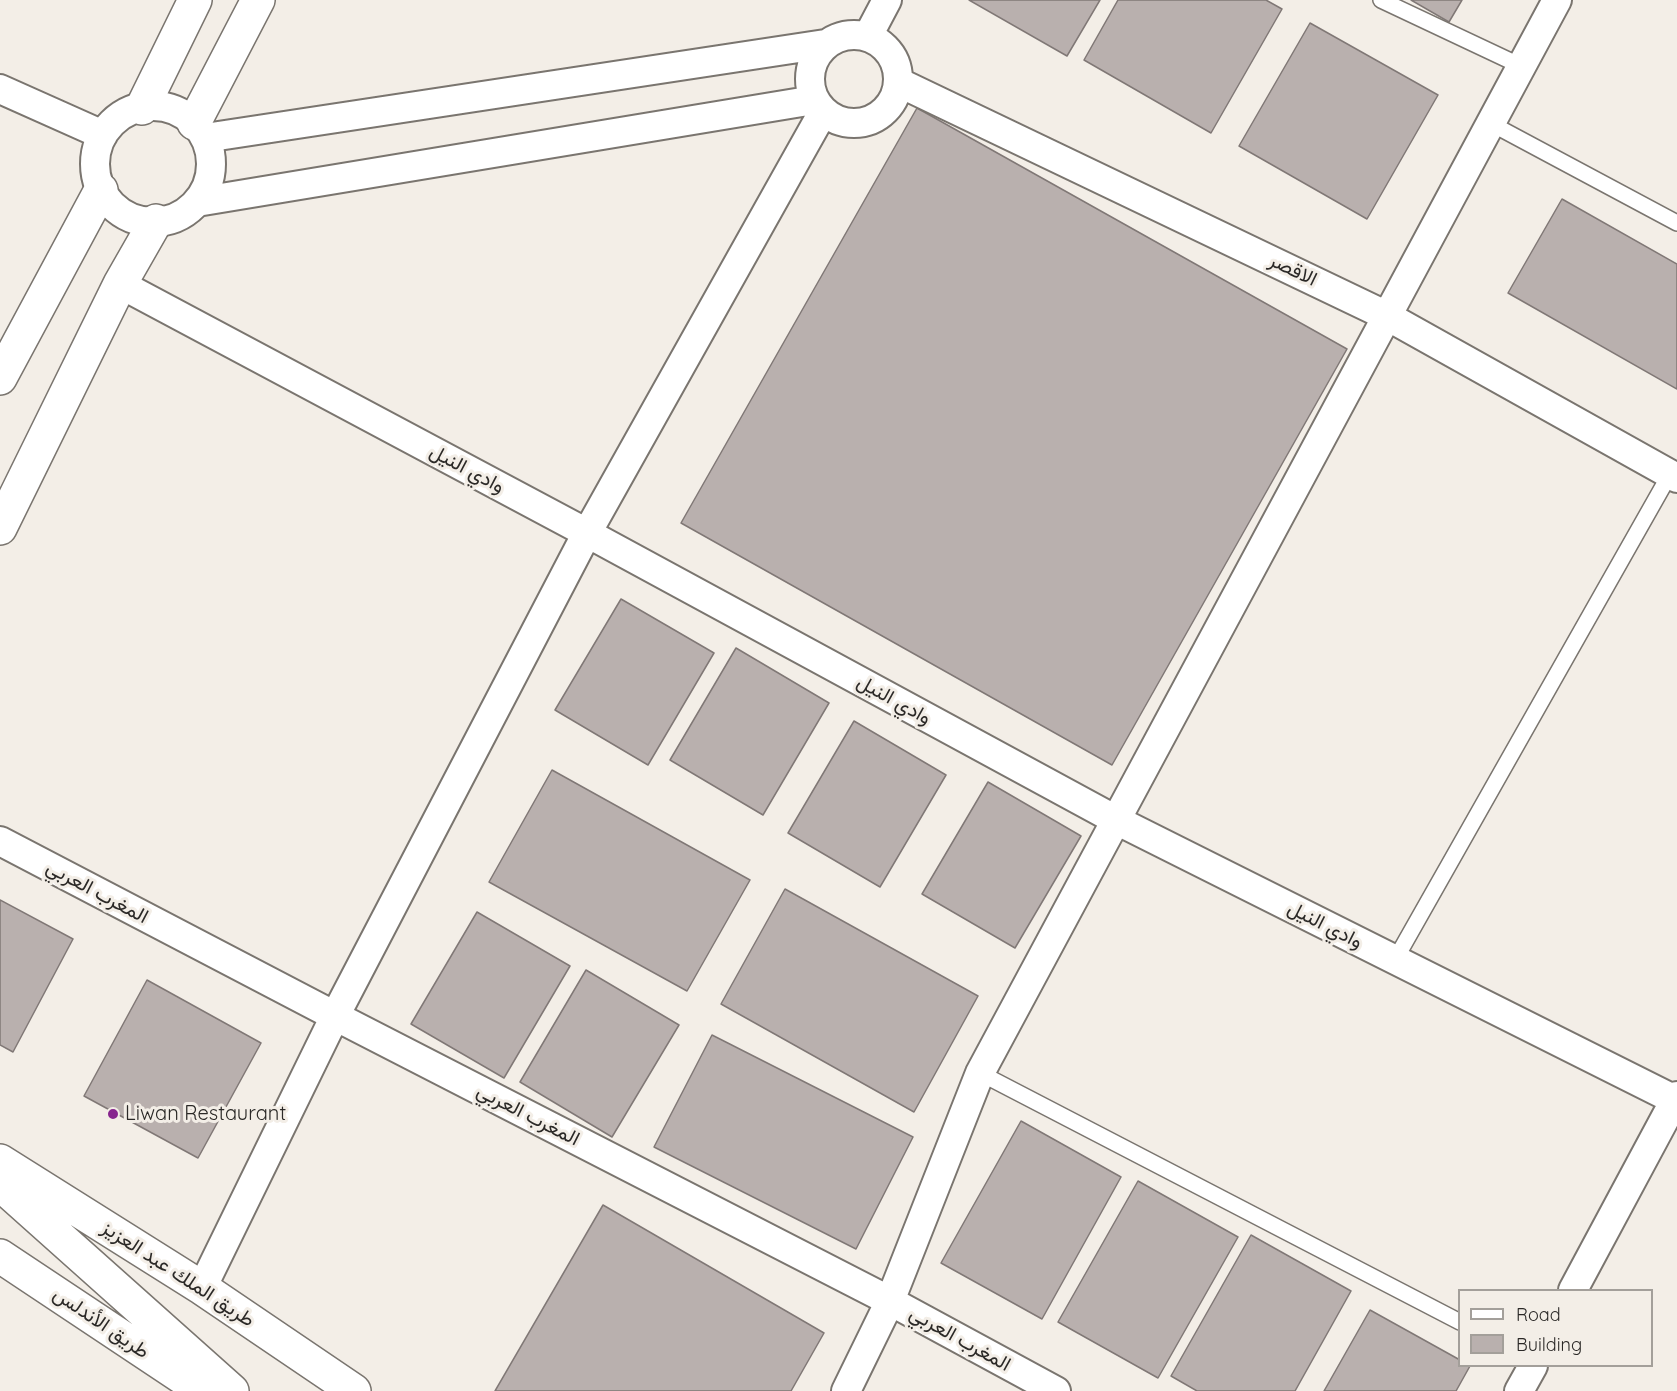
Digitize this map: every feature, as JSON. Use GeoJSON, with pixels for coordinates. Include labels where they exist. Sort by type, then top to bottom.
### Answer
{"type":"FeatureCollection","features":[{"type":"Feature","properties":{"kind":"main road"},"geometry":{"type":"LineString","coordinates":[[142,108],[195,0]]}},
{"type":"Feature","properties":{"kind":"main road"},"geometry":{"type":"LineString","coordinates":[[199,130],[258,0]]}},
{"type":"Feature","properties":{"kind":"main road"},"geometry":{"type":"LineString","coordinates":[[0,378],[101,190]]}},
{"type":"Feature","properties":{"kind":"main road"},"geometry":{"type":"LineString","coordinates":[[0,528],[120,284],[156,221]]}},
{"type":"Feature","properties":{"kind":"main road","name":"طريق الملك عبد العزيز"},"geometry":{"type":"LineString","coordinates":[[0,1161],[202,1288],[354,1391]]}},
{"type":"Feature","properties":{"kind":"main road"},"geometry":{"type":"LineString","coordinates":[[0,1184],[232,1391]]}},
{"type":"Feature","properties":{"kind":"main road","name":"طريق الأندلس"},"geometry":{"type":"LineString","coordinates":[[0,1256],[203,1391]]}},
{"type":"Feature","properties":{"kind":"street"},"geometry":{"type":"LineString","coordinates":[[868,36],[886,0]]}},
{"type":"Feature","properties":{"kind":"street"},"geometry":{"type":"LineString","coordinates":[[846,1391],[890,1301],[980,1073],[1557,0]]}},
{"type":"Feature","properties":{"kind":"street"},"geometry":{"type":"LineString","coordinates":[[199,130],[825,44],[838,37],[853,34],[868,36],[881,43],[891,54],[897,68],[898,82],[895,96],[888,108],[876,117],[863,122],[849,123],[835,120],[819,106],[810,86],[810,70],[815,56],[825,44]]}},
{"type":"Feature","properties":{"kind":"street","name":"الاقصر"},"geometry":{"type":"LineString","coordinates":[[898,82],[1387,316],[1673,476]]}},
{"type":"Feature","properties":{"kind":"street"},"geometry":{"type":"LineString","coordinates":[[0,89],[103,135]]}},
{"type":"Feature","properties":{"kind":"street"},"geometry":{"type":"LineString","coordinates":[[150,105],[169,108],[187,116],[199,130],[209,147],[212,166],[207,185],[197,202],[183,214],[165,221],[146,222],[128,216],[113,206],[101,190],[96,173],[96,153],[103,135],[115,120],[131,110],[150,105]]}},
{"type":"Feature","properties":{"kind":"street"},"geometry":{"type":"LineString","coordinates":[[197,202],[819,106]]}},
{"type":"Feature","properties":{"kind":"street"},"geometry":{"type":"LineString","coordinates":[[202,1288],[335,1016],[587,533],[819,106]]}},
{"type":"Feature","properties":{"kind":"street","name":"وادي النيل"},"geometry":{"type":"LineString","coordinates":[[120,284],[587,533],[1116,820],[1676,1099]]}},
{"type":"Feature","properties":{"kind":"street","name":"المغرب العربي"},"geometry":{"type":"LineString","coordinates":[[0,841],[890,1301],[1056,1391]]}},
{"type":"Feature","properties":{"kind":"street"},"geometry":{"type":"LineString","coordinates":[[1574,1289],[1676,1099]]}},
{"type":"Feature","properties":{"kind":"street"},"geometry":{"type":"LineString","coordinates":[[1519,1391],[1532,1367]]}},
{"type":"Feature","properties":{"kind":"lane"},"geometry":{"type":"LineString","coordinates":[[1381,0],[1521,66]]}},
{"type":"Feature","properties":{"kind":"lane"},"geometry":{"type":"LineString","coordinates":[[1491,123],[1677,223]]}},
{"type":"Feature","properties":{"kind":"lane"},"geometry":{"type":"LineString","coordinates":[[1395,960],[1673,476]]}},
{"type":"Feature","properties":{"kind":"lane"},"geometry":{"type":"LineString","coordinates":[[980,1073],[1458,1321]]}},
{"type":"Feature","properties":{"kind":"building"},"geometry":{"type":"Polygon","coordinates":[[[969,0],[1100,0],[1067,56],[969,0]]]}},
{"type":"Feature","properties":{"kind":"building"},"geometry":{"type":"Polygon","coordinates":[[[1118,0],[1266,0],[1282,9],[1211,133],[1084,60],[1118,0]]]}},
{"type":"Feature","properties":{"kind":"building"},"geometry":{"type":"Polygon","coordinates":[[[1411,0],[1462,0],[1449,22],[1411,0]]]}},
{"type":"Feature","properties":{"kind":"building"},"geometry":{"type":"Polygon","coordinates":[[[1310,23],[1438,95],[1367,219],[1239,146],[1310,23]]]}},
{"type":"Feature","properties":{"kind":"building"},"geometry":{"type":"Polygon","coordinates":[[[917,108],[1347,349],[1112,765],[681,523],[917,108]]]}},
{"type":"Feature","properties":{"kind":"building"},"geometry":{"type":"Polygon","coordinates":[[[1562,199],[1677,264],[1677,389],[1508,293],[1562,199]]]}},
{"type":"Feature","properties":{"kind":"building"},"geometry":{"type":"Polygon","coordinates":[[[621,599],[714,653],[648,765],[555,710],[621,599]]]}},
{"type":"Feature","properties":{"kind":"building"},"geometry":{"type":"Polygon","coordinates":[[[736,648],[829,703],[763,815],[670,760],[736,648]]]}},
{"type":"Feature","properties":{"kind":"building"},"geometry":{"type":"Polygon","coordinates":[[[854,721],[946,775],[880,887],[788,833],[854,721]]]}},
{"type":"Feature","properties":{"kind":"building"},"geometry":{"type":"Polygon","coordinates":[[[552,770],[750,880],[687,991],[489,882],[552,770]]]}},
{"type":"Feature","properties":{"kind":"building"},"geometry":{"type":"Polygon","coordinates":[[[988,782],[1081,836],[1015,948],[922,894],[988,782]]]}},
{"type":"Feature","properties":{"kind":"building"},"geometry":{"type":"Polygon","coordinates":[[[785,889],[978,996],[914,1112],[721,1004],[785,889]]]}},
{"type":"Feature","properties":{"kind":"building"},"geometry":{"type":"Polygon","coordinates":[[[0,900],[73,939],[13,1052],[0,1045],[0,900]]]}},
{"type":"Feature","properties":{"kind":"building"},"geometry":{"type":"Polygon","coordinates":[[[477,912],[570,966],[504,1078],[411,1024],[477,912]]]}},
{"type":"Feature","properties":{"kind":"building"},"geometry":{"type":"Polygon","coordinates":[[[586,970],[679,1025],[612,1137],[520,1082],[586,970]]]}},
{"type":"Feature","properties":{"kind":"building"},"geometry":{"type":"Polygon","coordinates":[[[147,980],[261,1043],[198,1158],[84,1096],[147,980]]]}},
{"type":"Feature","properties":{"kind":"building"},"geometry":{"type":"Polygon","coordinates":[[[712,1035],[913,1137],[856,1249],[654,1147],[712,1035]]]}},
{"type":"Feature","properties":{"kind":"building"},"geometry":{"type":"Polygon","coordinates":[[[1021,1121],[1121,1177],[1042,1319],[941,1263],[1021,1121]]]}},
{"type":"Feature","properties":{"kind":"building"},"geometry":{"type":"Polygon","coordinates":[[[1138,1181],[1238,1237],[1158,1378],[1058,1322],[1138,1181]]]}},
{"type":"Feature","properties":{"kind":"building"},"geometry":{"type":"Polygon","coordinates":[[[603,1205],[824,1333],[791,1391],[495,1391],[603,1205]]]}},
{"type":"Feature","properties":{"kind":"building"},"geometry":{"type":"Polygon","coordinates":[[[1251,1235],[1351,1291],[1295,1391],[1197,1391],[1171,1376],[1251,1235]]]}},
{"type":"Feature","properties":{"kind":"building"},"geometry":{"type":"Polygon","coordinates":[[[1370,1310],[1458,1359],[1458,1367],[1469,1367],[1456,1391],[1324,1391],[1370,1310]]]}},
{"type":"Feature","properties":{"kind":"place","name":"Liwan Restaurant"},"geometry":{"type":"Point","coordinates":[113,1114]}}]}
